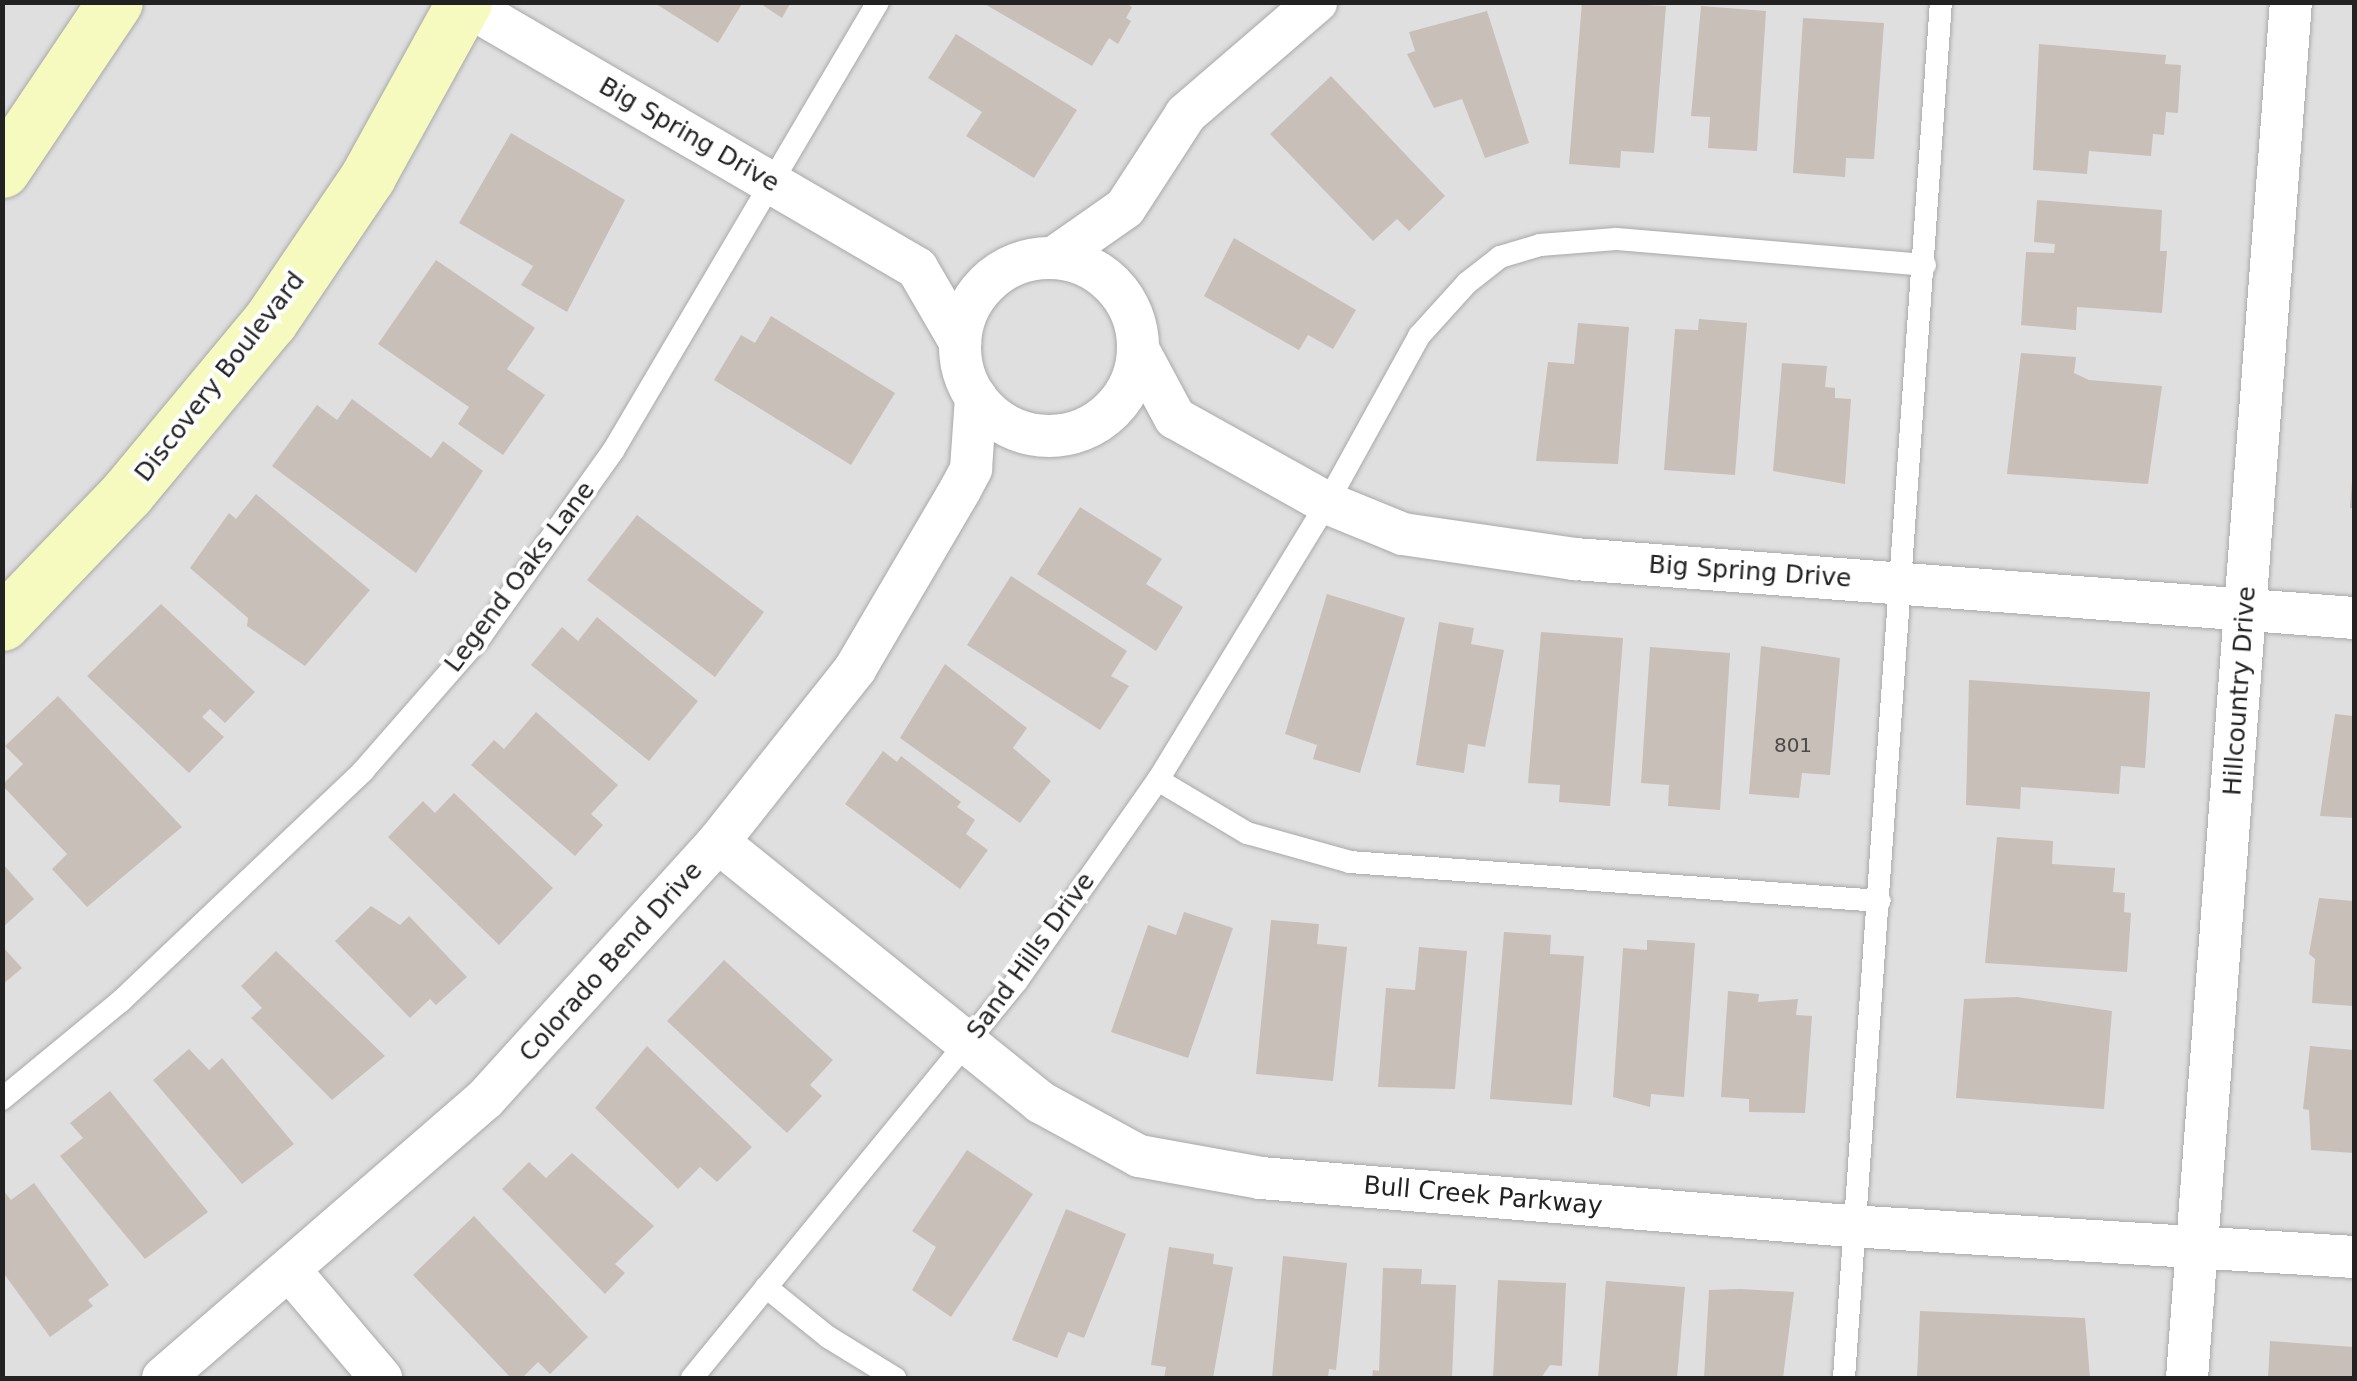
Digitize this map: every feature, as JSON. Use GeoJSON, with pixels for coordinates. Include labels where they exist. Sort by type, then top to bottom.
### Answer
{"type":"FeatureCollection","features":[{"type":"Feature","properties":{"kind":"street"},"geometry":{"type":"LineString","coordinates":[[2,170],[115,2]]}},
{"type":"Feature","properties":{"kind":"street"},"geometry":{"type":"LineString","coordinates":[[1054,258],[1126,208],[1186,114],[1316,2]]}},
{"type":"Feature","properties":{"kind":"street","name":"Hillcountry Drive"},"geometry":{"type":"LineString","coordinates":[[2187,1378],[2291,2]]}},
{"type":"Feature","properties":{"kind":"street","name":"Big Spring Drive"},"geometry":{"type":"LineString","coordinates":[[463,3],[917,268],[999,272]]}},
{"type":"Feature","properties":{"kind":"street","name":"Discovery Boulevard"},"geometry":{"type":"LineString","coordinates":[[2,623],[127,494],[270,321],[368,176],[463,3]]}},
{"type":"Feature","properties":{"kind":"street"},"geometry":{"type":"LineString","coordinates":[[972,469],[1042,436],[1175,418],[1139,350],[1128,304],[1126,208]]}},
{"type":"Feature","properties":{"kind":"street"},"geometry":{"type":"LineString","coordinates":[[1042,436],[993,417],[976,397],[960,342],[971,302],[999,272],[1026,260],[1054,258],[1096,272],[1128,304]]}},
{"type":"Feature","properties":{"kind":"street","name":"Big Spring Drive"},"geometry":{"type":"LineString","coordinates":[[917,268],[960,342]]}},
{"type":"Feature","properties":{"kind":"street"},"geometry":{"type":"LineString","coordinates":[[1088,428],[1124,396],[1139,350]]}},
{"type":"Feature","properties":{"kind":"street","name":"Colorado Bend Drive"},"geometry":{"type":"LineString","coordinates":[[163,1378],[292,1273],[486,1098],[718,842],[856,669],[972,469],[976,397]]}},
{"type":"Feature","properties":{"kind":"street","name":"Big Spring Drive"},"geometry":{"type":"LineString","coordinates":[[1175,418],[1328,503],[1403,534],[1479,549],[2354,618]]}},
{"type":"Feature","properties":{"kind":"street","name":"Bull Creek Parkway"},"geometry":{"type":"LineString","coordinates":[[718,842],[1040,1102],[1139,1156],[1200,1169],[1850,1226],[2200,1243],[2354,1256]]}},
{"type":"Feature","properties":{"kind":"street"},"geometry":{"type":"LineString","coordinates":[[292,1273],[381,1378]]}},
{"type":"Feature","properties":{"kind":"lane","name":"Legend Oaks Lane"},"geometry":{"type":"LineString","coordinates":[[2,1099],[121,1001],[363,771],[482,636],[613,452],[878,2]]}},
{"type":"Feature","properties":{"kind":"lane"},"geometry":{"type":"LineString","coordinates":[[1844,1378],[1850,1226],[1880,901],[1941,2]]}},
{"type":"Feature","properties":{"kind":"lane","name":"Sand Hills Drive"},"geometry":{"type":"LineString","coordinates":[[692,1378],[967,1044],[1158,780],[1328,503],[1419,336],[1500,257],[1540,244],[1616,238],[1925,265]]}},
{"type":"Feature","properties":{"kind":"lane"},"geometry":{"type":"LineString","coordinates":[[1158,780],[1247,833],[1350,862],[1880,901]]}},
{"type":"Feature","properties":{"kind":"lane"},"geometry":{"type":"LineString","coordinates":[[766,1287],[828,1337],[895,1378]]}},
{"type":"Feature","properties":{"kind":"shaded area"},"geometry":{"type":"Polygon","coordinates":[[[3,3],[2354,3],[2354,1378],[3,1378],[3,3]]]}},
{"type":"Feature","properties":{"kind":"building"},"geometry":{"type":"Polygon","coordinates":[[[653,2],[743,2],[718,43],[653,2]]]}},
{"type":"Feature","properties":{"kind":"building"},"geometry":{"type":"Polygon","coordinates":[[[758,2],[791,2],[782,18],[758,2]]]}},
{"type":"Feature","properties":{"kind":"building"},"geometry":{"type":"Polygon","coordinates":[[[981,2],[1124,2],[1132,7],[1126,18],[1131,21],[1118,44],[1109,38],[1092,66],[981,2]]]}},
{"type":"Feature","properties":{"kind":"building"},"geometry":{"type":"Polygon","coordinates":[[[1582,2],[1666,6],[1654,153],[1621,151],[1620,168],[1569,164],[1582,2]]]}},
{"type":"Feature","properties":{"kind":"building"},"geometry":{"type":"Polygon","coordinates":[[[1701,6],[1766,11],[1757,151],[1708,148],[1710,117],[1691,116],[1701,6]]]}},
{"type":"Feature","properties":{"kind":"building"},"geometry":{"type":"Polygon","coordinates":[[[1487,11],[1529,143],[1485,158],[1462,99],[1434,108],[1407,54],[1415,51],[1409,32],[1487,11]]]}},
{"type":"Feature","properties":{"kind":"building"},"geometry":{"type":"Polygon","coordinates":[[[1803,18],[1884,23],[1874,159],[1846,158],[1845,177],[1793,173],[1803,18]]]}},
{"type":"Feature","properties":{"kind":"building"},"geometry":{"type":"Polygon","coordinates":[[[956,34],[1077,110],[1034,178],[966,136],[982,112],[928,78],[956,34]]]}},
{"type":"Feature","properties":{"kind":"building"},"geometry":{"type":"Polygon","coordinates":[[[2039,44],[2166,55],[2165,64],[2181,65],[2178,113],[2166,112],[2164,135],[2153,134],[2151,156],[2089,151],[2087,174],[2033,170],[2039,44]]]}},
{"type":"Feature","properties":{"kind":"building"},"geometry":{"type":"Polygon","coordinates":[[[1331,76],[1445,196],[1409,231],[1397,219],[1373,241],[1270,134],[1331,76]]]}},
{"type":"Feature","properties":{"kind":"building"},"geometry":{"type":"Polygon","coordinates":[[[511,133],[625,200],[567,312],[521,285],[533,266],[459,223],[511,133]]]}},
{"type":"Feature","properties":{"kind":"building"},"geometry":{"type":"Polygon","coordinates":[[[2037,200],[2162,210],[2160,251],[2167,251],[2162,313],[2077,307],[2076,330],[2021,325],[2026,252],[2054,253],[2055,244],[2034,242],[2037,200]]]}},
{"type":"Feature","properties":{"kind":"building"},"geometry":{"type":"Polygon","coordinates":[[[1234,238],[1356,310],[1333,349],[1308,335],[1299,350],[1204,296],[1234,238]]]}},
{"type":"Feature","properties":{"kind":"building"},"geometry":{"type":"Polygon","coordinates":[[[436,260],[535,328],[507,369],[545,395],[503,455],[458,424],[469,407],[378,344],[436,260]]]}},
{"type":"Feature","properties":{"kind":"building"},"geometry":{"type":"Polygon","coordinates":[[[771,316],[895,393],[851,465],[714,380],[741,335],[755,343],[771,316]]]}},
{"type":"Feature","properties":{"kind":"building"},"geometry":{"type":"Polygon","coordinates":[[[1699,319],[1747,323],[1735,475],[1664,470],[1675,329],[1698,330],[1699,319]]]}},
{"type":"Feature","properties":{"kind":"building"},"geometry":{"type":"Polygon","coordinates":[[[1578,323],[1629,327],[1618,464],[1536,461],[1548,362],[1574,364],[1578,323]]]}},
{"type":"Feature","properties":{"kind":"building"},"geometry":{"type":"Polygon","coordinates":[[[2021,353],[2076,357],[2074,373],[2089,380],[2162,386],[2148,484],[2007,474],[2021,353]]]}},
{"type":"Feature","properties":{"kind":"building"},"geometry":{"type":"Polygon","coordinates":[[[1782,363],[1827,366],[1825,387],[1835,388],[1835,398],[1851,399],[1845,484],[1773,471],[1782,363]]]}},
{"type":"Feature","properties":{"kind":"building"},"geometry":{"type":"Polygon","coordinates":[[[352,399],[431,458],[443,441],[483,471],[416,573],[272,466],[317,405],[337,420],[352,399]]]}},
{"type":"Feature","properties":{"kind":"building"},"geometry":{"type":"Polygon","coordinates":[[[2352,480],[2354,508],[2350,508],[2352,480]]]}},
{"type":"Feature","properties":{"kind":"building"},"geometry":{"type":"Polygon","coordinates":[[[256,494],[370,590],[305,666],[247,626],[248,618],[190,568],[229,513],[236,519],[256,494]]]}},
{"type":"Feature","properties":{"kind":"building"},"geometry":{"type":"Polygon","coordinates":[[[1080,507],[1162,559],[1146,584],[1183,607],[1156,651],[1037,574],[1080,507]]]}},
{"type":"Feature","properties":{"kind":"building"},"geometry":{"type":"Polygon","coordinates":[[[637,515],[764,612],[715,677],[587,580],[637,515]]]}},
{"type":"Feature","properties":{"kind":"building"},"geometry":{"type":"Polygon","coordinates":[[[1011,576],[1127,651],[1111,676],[1129,686],[1100,730],[967,645],[1011,576]]]}},
{"type":"Feature","properties":{"kind":"building"},"geometry":{"type":"Polygon","coordinates":[[[1327,594],[1405,618],[1360,773],[1313,759],[1317,745],[1285,734],[1327,594]]]}},
{"type":"Feature","properties":{"kind":"building"},"geometry":{"type":"Polygon","coordinates":[[[161,604],[255,692],[225,723],[210,709],[202,717],[224,737],[189,773],[87,676],[161,604]]]}},
{"type":"Feature","properties":{"kind":"building"},"geometry":{"type":"Polygon","coordinates":[[[597,617],[698,701],[649,761],[531,665],[562,627],[578,641],[597,617]]]}},
{"type":"Feature","properties":{"kind":"building"},"geometry":{"type":"Polygon","coordinates":[[[1439,622],[1474,628],[1471,644],[1504,650],[1485,747],[1468,744],[1464,773],[1416,765],[1439,622]]]}},
{"type":"Feature","properties":{"kind":"building"},"geometry":{"type":"Polygon","coordinates":[[[1541,632],[1623,638],[1610,806],[1559,802],[1560,785],[1528,783],[1541,632]]]}},
{"type":"Feature","properties":{"kind":"building"},"geometry":{"type":"Polygon","coordinates":[[[1761,646],[1840,658],[1830,775],[1802,773],[1799,798],[1749,794],[1761,646]]]}},
{"type":"Feature","properties":{"kind":"building"},"geometry":{"type":"Polygon","coordinates":[[[1650,647],[1730,653],[1720,810],[1668,806],[1669,785],[1641,783],[1650,647]]]}},
{"type":"Feature","properties":{"kind":"building"},"geometry":{"type":"Polygon","coordinates":[[[945,664],[1027,728],[1013,748],[1051,781],[1020,823],[900,738],[945,664]]]}},
{"type":"Feature","properties":{"kind":"building"},"geometry":{"type":"Polygon","coordinates":[[[1969,680],[2150,692],[2145,768],[2121,766],[2119,794],[2021,787],[2020,809],[1966,805],[1969,680]]]}},
{"type":"Feature","properties":{"kind":"building"},"geometry":{"type":"Polygon","coordinates":[[[58,696],[182,827],[87,907],[52,869],[67,854],[2,785],[23,764],[5,746],[58,696]]]}},
{"type":"Feature","properties":{"kind":"building"},"geometry":{"type":"Polygon","coordinates":[[[536,712],[618,785],[591,814],[603,825],[575,856],[471,765],[494,740],[504,749],[536,712]]]}},
{"type":"Feature","properties":{"kind":"building"},"geometry":{"type":"Polygon","coordinates":[[[2335,714],[2354,716],[2354,818],[2320,816],[2335,714]]]}},
{"type":"Feature","properties":{"kind":"building"},"geometry":{"type":"Polygon","coordinates":[[[883,751],[897,762],[901,756],[961,802],[957,807],[975,820],[966,834],[988,850],[960,889],[845,804],[883,751]]]}},
{"type":"Feature","properties":{"kind":"building"},"geometry":{"type":"Polygon","coordinates":[[[454,793],[553,888],[499,945],[388,837],[423,801],[435,813],[454,793]]]}},
{"type":"Feature","properties":{"kind":"building"},"geometry":{"type":"Polygon","coordinates":[[[1997,837],[2053,841],[2052,864],[2115,868],[2113,892],[2125,893],[2124,912],[2131,913],[2127,972],[1985,963],[1997,837]]]}},
{"type":"Feature","properties":{"kind":"building"},"geometry":{"type":"Polygon","coordinates":[[[2,863],[34,899],[2,928],[2,863]]]}},
{"type":"Feature","properties":{"kind":"building"},"geometry":{"type":"Polygon","coordinates":[[[2319,898],[2354,901],[2354,1006],[2312,1003],[2315,959],[2309,954],[2319,898]]]}},
{"type":"Feature","properties":{"kind":"building"},"geometry":{"type":"Polygon","coordinates":[[[371,906],[400,925],[409,916],[467,977],[436,1005],[430,999],[410,1018],[335,941],[371,906]]]}},
{"type":"Feature","properties":{"kind":"building"},"geometry":{"type":"Polygon","coordinates":[[[1184,912],[1233,928],[1188,1058],[1111,1032],[1148,925],[1176,935],[1184,912]]]}},
{"type":"Feature","properties":{"kind":"building"},"geometry":{"type":"Polygon","coordinates":[[[1271,920],[1319,924],[1317,944],[1347,947],[1333,1081],[1256,1074],[1271,920]]]}},
{"type":"Feature","properties":{"kind":"building"},"geometry":{"type":"Polygon","coordinates":[[[1504,932],[1551,935],[1550,954],[1584,956],[1572,1105],[1490,1099],[1504,932]]]}},
{"type":"Feature","properties":{"kind":"building"},"geometry":{"type":"Polygon","coordinates":[[[1647,940],[1695,943],[1684,1097],[1651,1094],[1650,1107],[1613,1097],[1623,948],[1647,950],[1647,940]]]}},
{"type":"Feature","properties":{"kind":"building"},"geometry":{"type":"Polygon","coordinates":[[[2,946],[22,968],[2,985],[2,946]]]}},
{"type":"Feature","properties":{"kind":"building"},"geometry":{"type":"Polygon","coordinates":[[[1419,947],[1467,951],[1455,1089],[1378,1087],[1386,988],[1415,990],[1419,947]]]}},
{"type":"Feature","properties":{"kind":"building"},"geometry":{"type":"Polygon","coordinates":[[[276,951],[385,1056],[332,1100],[251,1018],[262,1008],[241,986],[276,951]]]}},
{"type":"Feature","properties":{"kind":"building"},"geometry":{"type":"Polygon","coordinates":[[[724,960],[833,1060],[810,1085],[822,1096],[787,1133],[667,1021],[724,960]]]}},
{"type":"Feature","properties":{"kind":"building"},"geometry":{"type":"Polygon","coordinates":[[[1728,991],[1759,994],[1758,1002],[1798,999],[1796,1015],[1812,1016],[1805,1113],[1749,1112],[1749,1099],[1721,1097],[1728,991]]]}},
{"type":"Feature","properties":{"kind":"building"},"geometry":{"type":"Polygon","coordinates":[[[2017,997],[2112,1011],[2104,1109],[1956,1098],[1964,999],[2017,997]]]}},
{"type":"Feature","properties":{"kind":"building"},"geometry":{"type":"Polygon","coordinates":[[[647,1046],[752,1147],[717,1182],[700,1167],[678,1189],[595,1108],[647,1046]]]}},
{"type":"Feature","properties":{"kind":"building"},"geometry":{"type":"Polygon","coordinates":[[[2310,1046],[2354,1050],[2354,1153],[2311,1150],[2309,1110],[2303,1109],[2310,1046]]]}},
{"type":"Feature","properties":{"kind":"building"},"geometry":{"type":"Polygon","coordinates":[[[189,1049],[209,1070],[222,1058],[294,1144],[242,1184],[153,1080],[189,1049]]]}},
{"type":"Feature","properties":{"kind":"building"},"geometry":{"type":"Polygon","coordinates":[[[110,1091],[208,1212],[145,1259],[60,1156],[83,1138],[70,1123],[110,1091]]]}},
{"type":"Feature","properties":{"kind":"building"},"geometry":{"type":"Polygon","coordinates":[[[967,1150],[1033,1194],[951,1317],[912,1290],[936,1247],[912,1231],[967,1150]]]}},
{"type":"Feature","properties":{"kind":"building"},"geometry":{"type":"Polygon","coordinates":[[[572,1153],[654,1226],[615,1264],[625,1273],[605,1294],[502,1189],[529,1162],[546,1178],[572,1153]]]}},
{"type":"Feature","properties":{"kind":"building"},"geometry":{"type":"Polygon","coordinates":[[[34,1183],[109,1285],[88,1300],[93,1306],[50,1337],[2,1271],[2,1189],[11,1200],[34,1183]]]}},
{"type":"Feature","properties":{"kind":"building"},"geometry":{"type":"Polygon","coordinates":[[[1066,1209],[1126,1234],[1084,1338],[1068,1332],[1057,1358],[1012,1340],[1066,1209]]]}},
{"type":"Feature","properties":{"kind":"building"},"geometry":{"type":"Polygon","coordinates":[[[474,1216],[588,1337],[550,1374],[538,1362],[522,1378],[511,1378],[413,1275],[474,1216]]]}},
{"type":"Feature","properties":{"kind":"building"},"geometry":{"type":"Polygon","coordinates":[[[1169,1247],[1214,1254],[1213,1264],[1233,1267],[1213,1378],[1164,1378],[1166,1367],[1151,1365],[1169,1247]]]}},
{"type":"Feature","properties":{"kind":"building"},"geometry":{"type":"Polygon","coordinates":[[[1283,1256],[1347,1263],[1336,1370],[1329,1369],[1328,1378],[1272,1378],[1283,1256]]]}},
{"type":"Feature","properties":{"kind":"building"},"geometry":{"type":"Polygon","coordinates":[[[1383,1268],[1422,1269],[1421,1284],[1456,1285],[1452,1378],[1372,1378],[1373,1370],[1379,1371],[1383,1268]]]}},
{"type":"Feature","properties":{"kind":"building"},"geometry":{"type":"Polygon","coordinates":[[[1498,1280],[1566,1283],[1562,1366],[1550,1365],[1541,1378],[1493,1378],[1498,1280]]]}},
{"type":"Feature","properties":{"kind":"building"},"geometry":{"type":"Polygon","coordinates":[[[1606,1281],[1685,1287],[1677,1378],[1598,1378],[1606,1281]]]}},
{"type":"Feature","properties":{"kind":"building"},"geometry":{"type":"Polygon","coordinates":[[[1709,1290],[1794,1292],[1783,1378],[1704,1378],[1709,1290]]]}},
{"type":"Feature","properties":{"kind":"building"},"geometry":{"type":"Polygon","coordinates":[[[1920,1311],[2085,1318],[2090,1378],[1917,1378],[1920,1311]]]}},
{"type":"Feature","properties":{"kind":"building"},"geometry":{"type":"Polygon","coordinates":[[[2270,1341],[2354,1347],[2354,1378],[2268,1378],[2270,1341]]]}}]}
